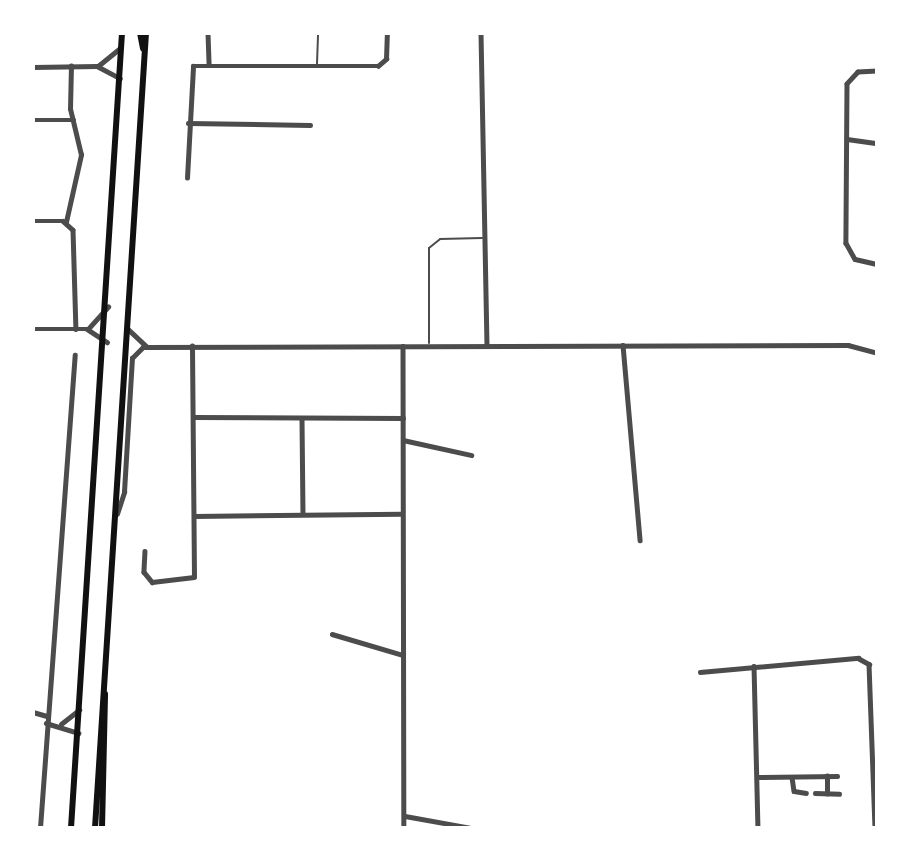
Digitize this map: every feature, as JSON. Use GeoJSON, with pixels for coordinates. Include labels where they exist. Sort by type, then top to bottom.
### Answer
{"type":"FeatureCollection","features":[{"type":"Feature","properties":{"kind":"main road"},"geometry":{"type":"LineString","coordinates":[[71,828],[107,342],[122,33]]}},
{"type":"Feature","properties":{"kind":"main road"},"geometry":{"type":"LineString","coordinates":[[140,33],[145,58]]}},
{"type":"Feature","properties":{"kind":"main road"},"geometry":{"type":"LineString","coordinates":[[95,828],[146,33]]}},
{"type":"Feature","properties":{"kind":"main road"},"geometry":{"type":"LineString","coordinates":[[102,828],[108,713],[103,689]]}},
{"type":"Feature","properties":{"kind":"street"},"geometry":{"type":"LineString","coordinates":[[208,33],[209,64]]}},
{"type":"Feature","properties":{"kind":"street"},"geometry":{"type":"LineString","coordinates":[[187,178],[189,70],[209,64],[380,65],[387,33]]}},
{"type":"Feature","properties":{"kind":"street"},"geometry":{"type":"LineString","coordinates":[[481,33],[487,344]]}},
{"type":"Feature","properties":{"kind":"street"},"geometry":{"type":"LineString","coordinates":[[97,66],[121,45]]}},
{"type":"Feature","properties":{"kind":"street"},"geometry":{"type":"LineString","coordinates":[[33,66],[97,66],[121,78]]}},
{"type":"Feature","properties":{"kind":"street"},"geometry":{"type":"LineString","coordinates":[[66,222],[81,155],[74,120],[71,66]]}},
{"type":"Feature","properties":{"kind":"street"},"geometry":{"type":"LineString","coordinates":[[877,71],[848,80],[846,243],[855,259],[877,264]]}},
{"type":"Feature","properties":{"kind":"street"},"geometry":{"type":"LineString","coordinates":[[33,120],[74,120]]}},
{"type":"Feature","properties":{"kind":"street"},"geometry":{"type":"LineString","coordinates":[[188,123],[310,125]]}},
{"type":"Feature","properties":{"kind":"street"},"geometry":{"type":"LineString","coordinates":[[847,139],[877,143]]}},
{"type":"Feature","properties":{"kind":"street"},"geometry":{"type":"LineString","coordinates":[[33,220],[66,222],[75,233],[76,329]]}},
{"type":"Feature","properties":{"kind":"street"},"geometry":{"type":"LineString","coordinates":[[87,329],[108,307]]}},
{"type":"Feature","properties":{"kind":"street"},"geometry":{"type":"LineString","coordinates":[[128,326],[147,346]]}},
{"type":"Feature","properties":{"kind":"street"},"geometry":{"type":"LineString","coordinates":[[33,329],[87,329],[107,342]]}},
{"type":"Feature","properties":{"kind":"street"},"geometry":{"type":"LineString","coordinates":[[623,345],[640,540]]}},
{"type":"Feature","properties":{"kind":"street"},"geometry":{"type":"LineString","coordinates":[[114,518],[124,492],[132,358],[147,346],[848,345],[877,353]]}},
{"type":"Feature","properties":{"kind":"street"},"geometry":{"type":"LineString","coordinates":[[145,551],[148,580],[191,580],[194,516],[192,346]]}},
{"type":"Feature","properties":{"kind":"street"},"geometry":{"type":"LineString","coordinates":[[403,346],[401,514],[404,828]]}},
{"type":"Feature","properties":{"kind":"street"},"geometry":{"type":"LineString","coordinates":[[40,828],[75,355]]}},
{"type":"Feature","properties":{"kind":"street"},"geometry":{"type":"LineString","coordinates":[[193,417],[403,418]]}},
{"type":"Feature","properties":{"kind":"street"},"geometry":{"type":"LineString","coordinates":[[302,419],[303,514]]}},
{"type":"Feature","properties":{"kind":"street"},"geometry":{"type":"LineString","coordinates":[[403,440],[471,455]]}},
{"type":"Feature","properties":{"kind":"street"},"geometry":{"type":"LineString","coordinates":[[194,516],[401,514]]}},
{"type":"Feature","properties":{"kind":"street"},"geometry":{"type":"LineString","coordinates":[[332,635],[402,655]]}},
{"type":"Feature","properties":{"kind":"street"},"geometry":{"type":"LineString","coordinates":[[700,672],[858,658],[869,664],[874,676],[875,828]]}},
{"type":"Feature","properties":{"kind":"street"},"geometry":{"type":"LineString","coordinates":[[754,666],[758,828]]}},
{"type":"Feature","properties":{"kind":"street"},"geometry":{"type":"LineString","coordinates":[[61,724],[80,707]]}},
{"type":"Feature","properties":{"kind":"street"},"geometry":{"type":"LineString","coordinates":[[33,712],[47,716]]}},
{"type":"Feature","properties":{"kind":"street"},"geometry":{"type":"LineString","coordinates":[[46,723],[61,724],[80,734]]}},
{"type":"Feature","properties":{"kind":"street"},"geometry":{"type":"LineString","coordinates":[[827,776],[827,794]]}},
{"type":"Feature","properties":{"kind":"street"},"geometry":{"type":"LineString","coordinates":[[758,777],[837,776]]}},
{"type":"Feature","properties":{"kind":"street"},"geometry":{"type":"LineString","coordinates":[[792,777],[794,791],[806,793]]}},
{"type":"Feature","properties":{"kind":"street"},"geometry":{"type":"LineString","coordinates":[[815,793],[839,794]]}},
{"type":"Feature","properties":{"kind":"street"},"geometry":{"type":"LineString","coordinates":[[405,816],[472,828]]}},
{"type":"Feature","properties":{"kind":"lane"},"geometry":{"type":"LineString","coordinates":[[317,65],[318,33]]}},
{"type":"Feature","properties":{"kind":"lane"},"geometry":{"type":"LineString","coordinates":[[429,346],[429,248],[440,239],[486,238]]}}]}
